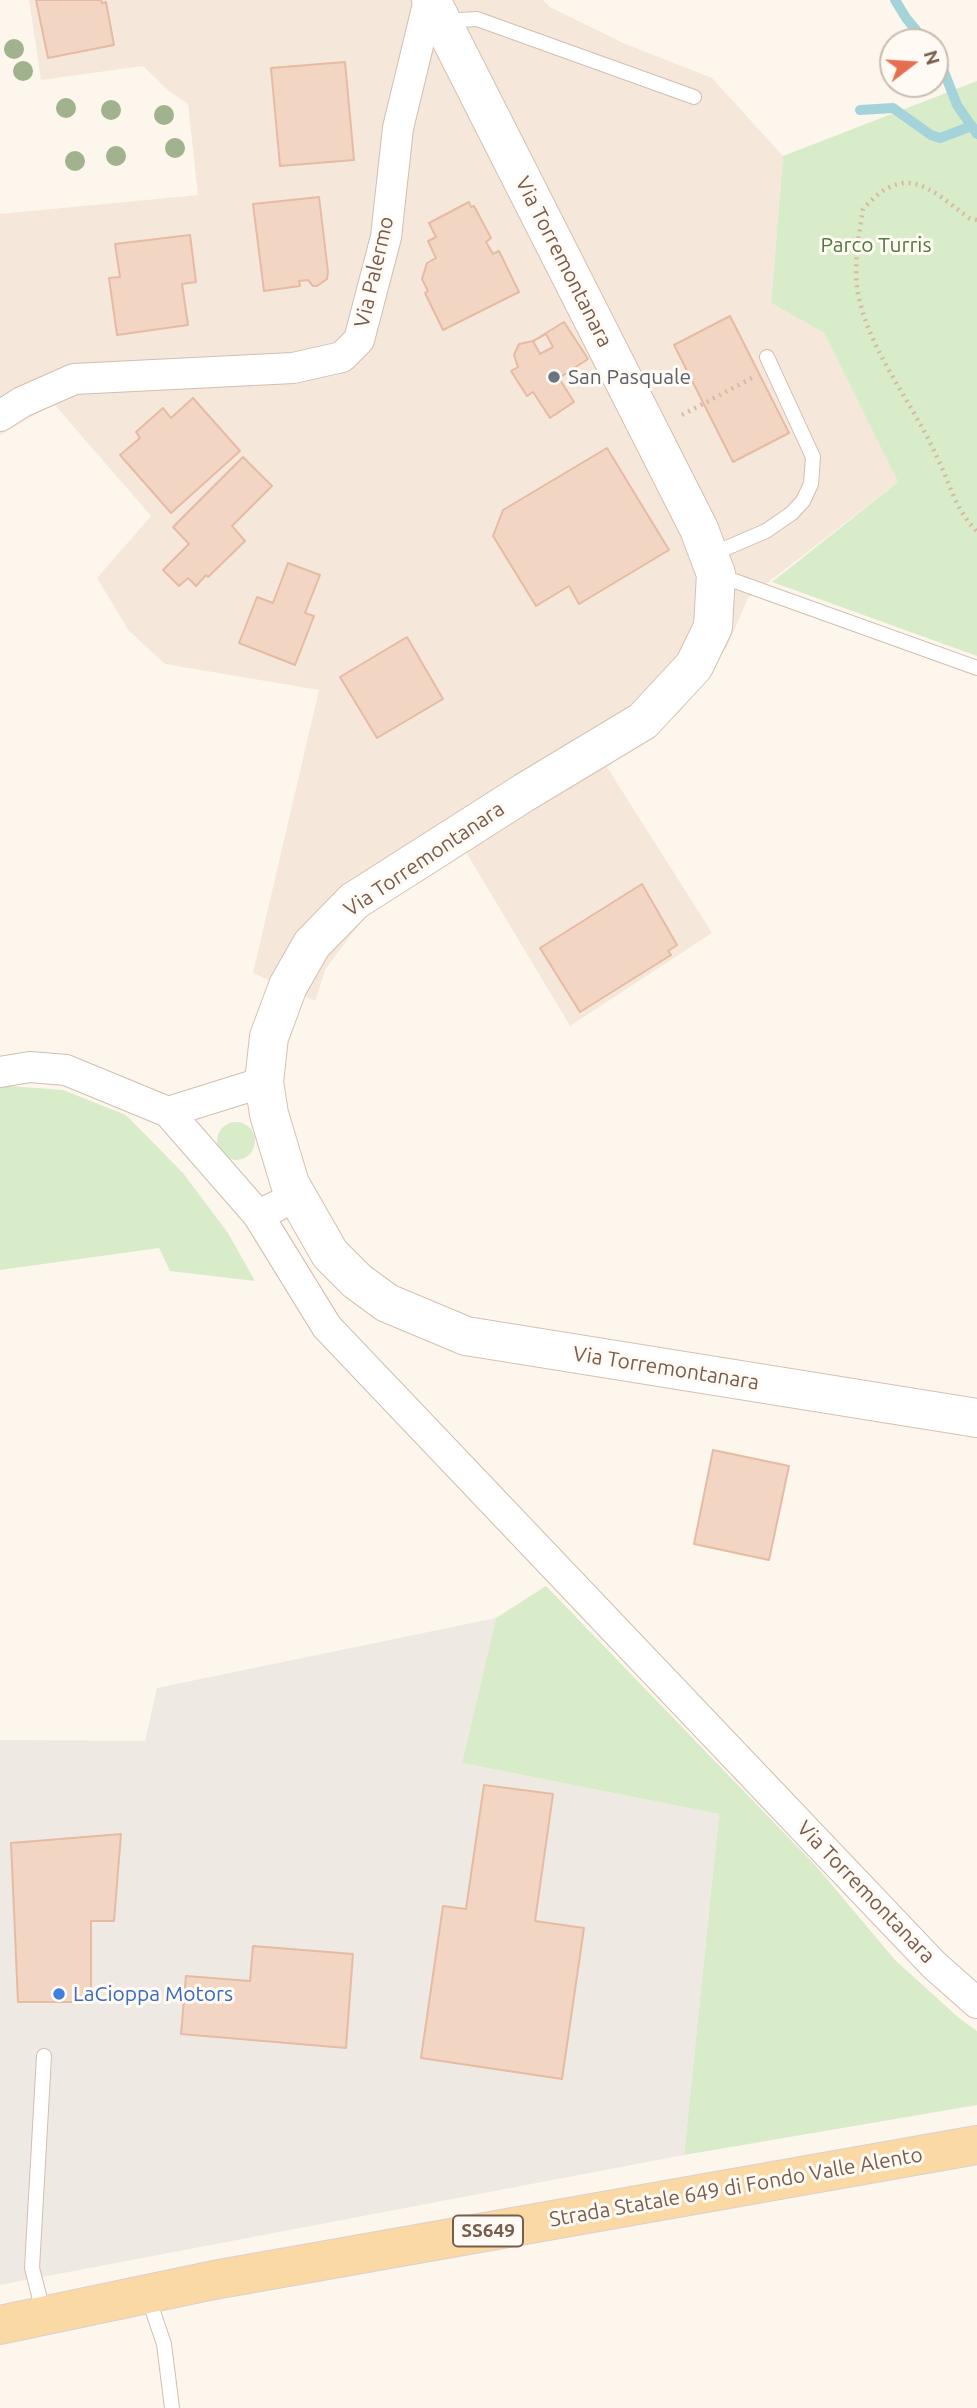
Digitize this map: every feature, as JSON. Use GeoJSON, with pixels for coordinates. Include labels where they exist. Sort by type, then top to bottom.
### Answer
{"type":"FeatureCollection","features":[{"type":"Feature","properties":{"kind":"main road","name":"Strada Statale 649 di Fondo Valle Alento"},"geometry":{"type":"LineString","coordinates":[[0,2325],[214,2280],[977,2145]]}},
{"type":"Feature","properties":{"kind":"street","name":"Via Palermo"},"geometry":{"type":"LineString","coordinates":[[0,416],[22,402],[74,379],[293,369],[342,357],[359,340],[386,237],[398,128],[434,7]]}},
{"type":"Feature","properties":{"kind":"street","name":"Via Torremontanara"},"geometry":{"type":"LineString","coordinates":[[434,7],[693,517],[712,565],[713,627],[694,666],[643,721],[525,792],[354,901],[312,944],[288,986],[269,1037],[264,1082],[269,1114],[295,1197],[330,1254],[357,1281],[387,1303],[466,1336],[977,1418]]}},
{"type":"Feature","properties":{"kind":"street"},"geometry":{"type":"LineString","coordinates":[[0,1072],[30,1067],[66,1070],[168,1112],[264,1082]]}},
{"type":"Feature","properties":{"kind":"street","name":"Via Torremontanara"},"geometry":{"type":"LineString","coordinates":[[168,1112],[258,1214],[327,1327],[934,1965],[977,2003]]}},
{"type":"Feature","properties":{"kind":"street"},"geometry":{"type":"LineString","coordinates":[[258,1214],[295,1197]]}},
{"type":"Feature","properties":{"kind":"lane"},"geometry":{"type":"LineString","coordinates":[[434,7],[477,19],[694,97]]}},
{"type":"Feature","properties":{"kind":"lane"},"geometry":{"type":"LineString","coordinates":[[712,565],[792,513],[803,501],[811,484],[813,457],[767,357]]}},
{"type":"Feature","properties":{"kind":"lane"},"geometry":{"type":"LineString","coordinates":[[712,565],[977,668]]}},
{"type":"Feature","properties":{"kind":"lane"},"geometry":{"type":"LineString","coordinates":[[44,2056],[32,2267],[44,2316]]}},
{"type":"Feature","properties":{"kind":"lane"},"geometry":{"type":"LineString","coordinates":[[147,2294],[164,2344],[172,2408]]}},
{"type":"Feature","properties":{"kind":"path"},"geometry":{"type":"LineString","coordinates":[[977,220],[969,218],[927,187],[905,183],[888,186],[863,208],[857,278],[864,320],[937,457],[950,491],[965,519],[977,532]]}},
{"type":"Feature","properties":{"kind":"path"},"geometry":{"type":"LineString","coordinates":[[703,403],[755,376]]}},
{"type":"Feature","properties":{"kind":"shaded area"},"geometry":{"type":"Polygon","coordinates":[[[29,0],[543,0],[550,7],[623,43],[712,78],[783,156],[771,303],[824,333],[898,482],[748,598],[727,647],[679,713],[607,767],[712,933],[570,1026],[463,847],[368,913],[326,968],[315,1001],[253,973],[319,690],[165,664],[129,631],[97,578],[151,516],[54,404],[0,435],[0,214],[198,195],[188,104],[169,91],[143,66],[41,80],[29,0]]]}},
{"type":"Feature","properties":{"kind":"shaded area"},"geometry":{"type":"Polygon","coordinates":[[[496,1618],[462,1763],[719,1814],[684,2155],[0,2285],[0,1740],[145,1741],[157,1688],[496,1618]]]}},
{"type":"Feature","properties":{"kind":"green space","name":"Parco Turris"},"geometry":{"type":"Polygon","coordinates":[[[977,81],[977,656],[772,582],[898,482],[824,333],[771,303],[783,156],[933,98],[949,98],[949,92],[977,81]]]}},
{"type":"Feature","properties":{"kind":"green space"},"geometry":{"type":"Polygon","coordinates":[[[0,1087],[63,1090],[126,1115],[183,1173],[228,1233],[255,1281],[170,1271],[159,1248],[0,1270],[0,1087]]]}},
{"type":"Feature","properties":{"kind":"green space"},"geometry":{"type":"Polygon","coordinates":[[[236,1122],[249,1128],[255,1141],[249,1154],[236,1160],[223,1154],[217,1141],[223,1128],[236,1122]]]}},
{"type":"Feature","properties":{"kind":"green space"},"geometry":{"type":"Polygon","coordinates":[[[546,1586],[816,1866],[895,1960],[977,2031],[977,2105],[684,2155],[719,1814],[462,1763],[496,1618],[546,1586]]]}},
{"type":"Feature","properties":{"kind":"building"},"geometry":{"type":"Polygon","coordinates":[[[36,0],[106,2],[114,45],[48,58],[36,0]]]}},
{"type":"Feature","properties":{"kind":"building"},"geometry":{"type":"Polygon","coordinates":[[[345,62],[354,160],[280,166],[271,68],[345,62]]]}},
{"type":"Feature","properties":{"kind":"building"},"geometry":{"type":"Polygon","coordinates":[[[319,197],[327,279],[317,286],[313,286],[308,280],[299,281],[300,286],[264,291],[253,204],[319,197]]]}},
{"type":"Feature","properties":{"kind":"building"},"geometry":{"type":"Polygon","coordinates":[[[469,202],[471,207],[474,206],[491,238],[486,242],[493,254],[499,251],[519,292],[443,330],[425,293],[428,291],[422,279],[427,263],[436,258],[428,241],[436,237],[429,223],[469,202]]]}},
{"type":"Feature","properties":{"kind":"building"},"geometry":{"type":"Polygon","coordinates":[[[190,235],[196,282],[182,284],[188,325],[117,335],[109,278],[120,277],[115,244],[190,235]]]}},
{"type":"Feature","properties":{"kind":"building"},"geometry":{"type":"Polygon","coordinates":[[[730,316],[789,433],[733,462],[674,345],[730,316]]]}},
{"type":"Feature","properties":{"kind":"building"},"geometry":{"type":"Polygon","coordinates":[[[564,322],[588,359],[559,378],[574,402],[550,418],[533,392],[527,396],[511,371],[518,367],[514,355],[519,344],[533,341],[564,322]]]}},
{"type":"Feature","properties":{"kind":"building"},"geometry":{"type":"Polygon","coordinates":[[[546,334],[553,347],[540,354],[533,341],[546,334]]]}},
{"type":"Feature","properties":{"kind":"building"},"geometry":{"type":"Polygon","coordinates":[[[193,398],[240,451],[171,513],[120,455],[140,438],[136,432],[163,408],[171,418],[193,398]]]}},
{"type":"Feature","properties":{"kind":"building"},"geometry":{"type":"Polygon","coordinates":[[[607,448],[669,550],[579,604],[569,586],[536,606],[493,536],[503,510],[607,448]]]}},
{"type":"Feature","properties":{"kind":"building"},"geometry":{"type":"Polygon","coordinates":[[[243,457],[272,486],[232,526],[245,541],[196,586],[188,578],[179,586],[163,570],[189,544],[173,527],[243,457]]]}},
{"type":"Feature","properties":{"kind":"building"},"geometry":{"type":"Polygon","coordinates":[[[288,563],[320,575],[305,613],[314,616],[295,665],[239,643],[257,597],[273,603],[288,563]]]}},
{"type":"Feature","properties":{"kind":"building"},"geometry":{"type":"Polygon","coordinates":[[[407,637],[443,699],[377,738],[340,677],[407,637]]]}},
{"type":"Feature","properties":{"kind":"building"},"geometry":{"type":"Polygon","coordinates":[[[642,884],[677,945],[668,951],[671,955],[580,1012],[540,948],[642,884]]]}},
{"type":"Feature","properties":{"kind":"building"},"geometry":{"type":"Polygon","coordinates":[[[713,1450],[789,1466],[769,1560],[694,1544],[713,1450]]]}},
{"type":"Feature","properties":{"kind":"building"},"geometry":{"type":"Polygon","coordinates":[[[484,1785],[553,1794],[535,1921],[584,1928],[562,2079],[421,2058],[443,1906],[466,1909],[484,1785]]]}},
{"type":"Feature","properties":{"kind":"building"},"geometry":{"type":"Polygon","coordinates":[[[121,1834],[114,1921],[91,1921],[91,2002],[18,2002],[11,1843],[121,1834]]]}},
{"type":"Feature","properties":{"kind":"building"},"geometry":{"type":"Polygon","coordinates":[[[253,1946],[353,1954],[346,2048],[181,2034],[186,1976],[250,1981],[253,1946]]]}},
{"type":"Feature","properties":{"kind":"waterway"},"geometry":{"type":"LineString","coordinates":[[895,0],[914,28]]}},
{"type":"Feature","properties":{"kind":"waterway"},"geometry":{"type":"LineString","coordinates":[[949,84],[957,105],[977,134]]}},
{"type":"Feature","properties":{"kind":"waterway"},"geometry":{"type":"LineString","coordinates":[[860,110],[893,108],[931,135],[940,138],[972,126]]}},
{"type":"Feature","properties":{"kind":"place","name":"San Pasquale"},"geometry":{"type":"Point","coordinates":[554,377]}},
{"type":"Feature","properties":{"kind":"place","name":"LaCioppa Motors"},"geometry":{"type":"Point","coordinates":[59,1994]}}]}
